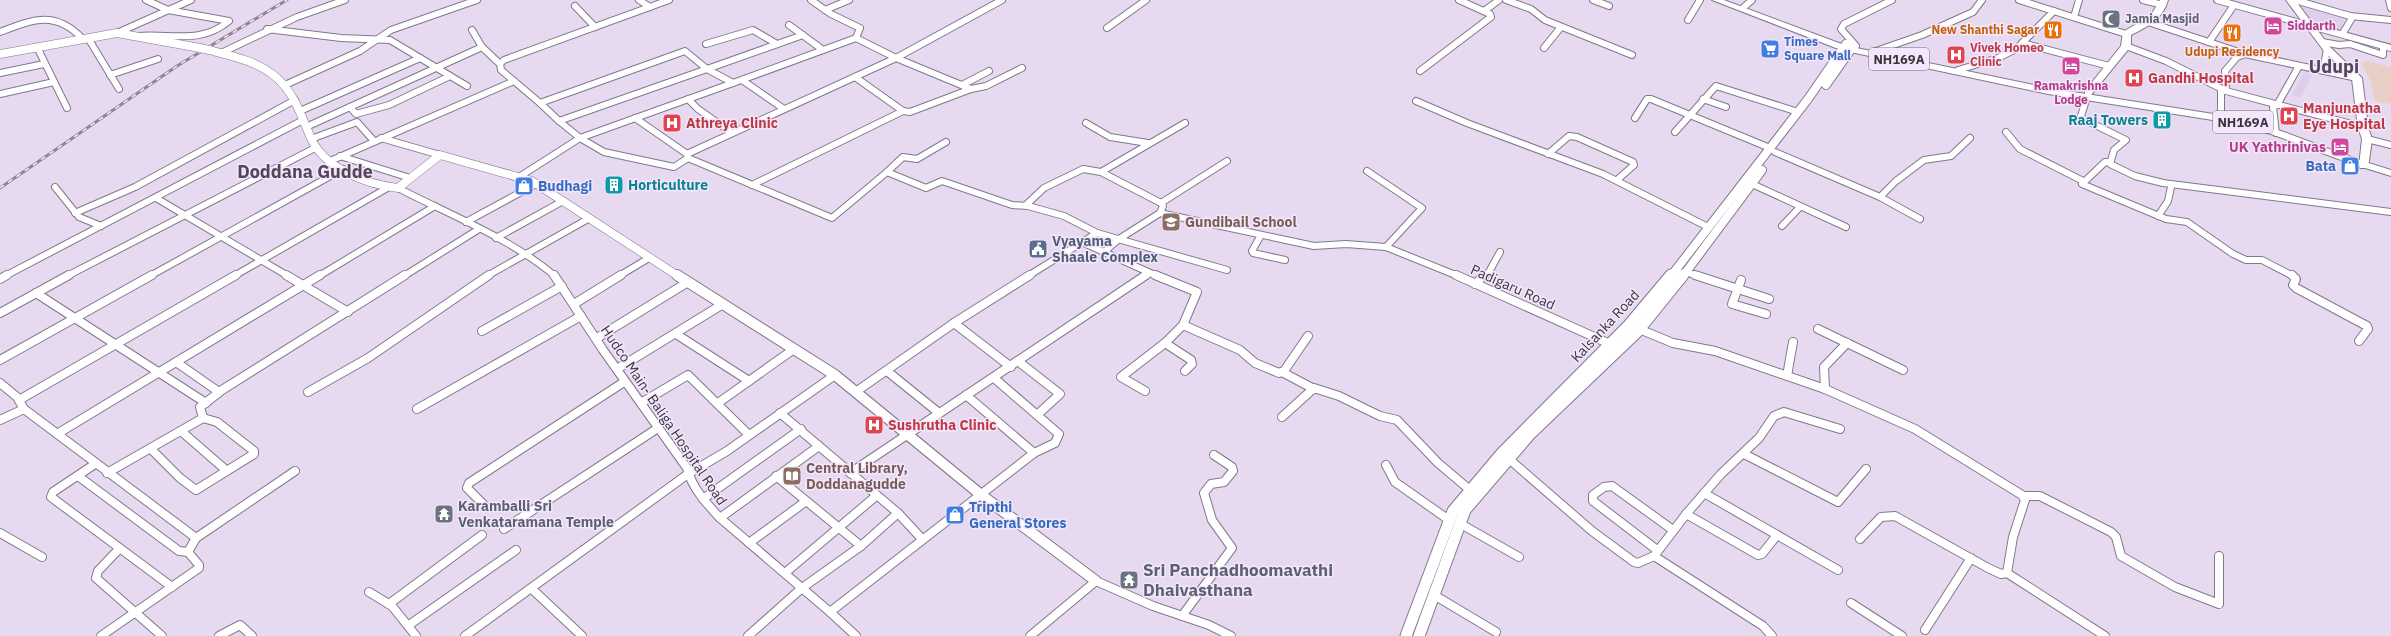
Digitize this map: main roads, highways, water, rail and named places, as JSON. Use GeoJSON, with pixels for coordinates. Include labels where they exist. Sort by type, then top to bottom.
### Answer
{"type":"FeatureCollection","features":[{"type":"Feature","properties":{"kind":"main road","name":"NH169A"},"geometry":{"type":"LineString","coordinates":[[1716,0],[1850,47],[1968,76],[2221,115],[2276,131],[2364,165],[2391,173]]}},
{"type":"Feature","properties":{"kind":"main road","name":"NH169A"},"geometry":{"type":"LineString","coordinates":[[1725,0],[1850,47],[1876,51],[1958,70],[2087,95]]}},
{"type":"Feature","properties":{"kind":"main road"},"geometry":{"type":"LineString","coordinates":[[2290,0],[2324,45],[2357,78],[2363,127],[2367,139],[2364,165]]}},
{"type":"Feature","properties":{"kind":"main road"},"geometry":{"type":"LineString","coordinates":[[2087,95],[2126,46],[2126,34],[2148,22],[2163,3]]}},
{"type":"Feature","properties":{"kind":"main road","name":"Kalsanka Road"},"geometry":{"type":"LineString","coordinates":[[1406,636],[1452,525],[1470,490],[1538,415],[1610,344],[1660,290],[1708,227],[1773,150],[1798,112],[1850,47]]}},
{"type":"Feature","properties":{"kind":"main road"},"geometry":{"type":"LineString","coordinates":[[1419,636],[1434,595],[1452,525],[1530,434],[1639,329],[1665,300],[1752,184],[1773,150],[1850,47]]}},
{"type":"Feature","properties":{"kind":"main road","name":"NH169A"},"geometry":{"type":"LineString","coordinates":[[2364,165],[2391,170]]}},
{"type":"Feature","properties":{"kind":"railway"},"geometry":{"type":"LineString","coordinates":[[0,188],[177,66],[287,0]]}},
{"type":"Feature","properties":{"kind":"place","name":"Jamia Masjid"},"geometry":{"type":"Point","coordinates":[2111,19]}},
{"type":"Feature","properties":{"kind":"place","name":"Siddarth"},"geometry":{"type":"Point","coordinates":[2273,26]}},
{"type":"Feature","properties":{"kind":"place","name":"New Shanthi Sagar"},"geometry":{"type":"Point","coordinates":[2053,30]}},
{"type":"Feature","properties":{"kind":"place","name":"Udupi Residency"},"geometry":{"type":"Point","coordinates":[2232,33]}},
{"type":"Feature","properties":{"kind":"place","name":"Times Square Mall"},"geometry":{"type":"Point","coordinates":[1770,49]}},
{"type":"Feature","properties":{"kind":"place","name":"Vivek Homeo Clinic"},"geometry":{"type":"Point","coordinates":[1956,55]}},
{"type":"Feature","properties":{"kind":"place","name":"Ramakrishna Lodge"},"geometry":{"type":"Point","coordinates":[2071,66]}},
{"type":"Feature","properties":{"kind":"place","name":"Gandhi Hospital"},"geometry":{"type":"Point","coordinates":[2134,78]}},
{"type":"Feature","properties":{"kind":"place","name":"Manjunatha Eye Hospital"},"geometry":{"type":"Point","coordinates":[2289,116]}},
{"type":"Feature","properties":{"kind":"place","name":"Raaj Towers"},"geometry":{"type":"Point","coordinates":[2162,120]}},
{"type":"Feature","properties":{"kind":"place","name":"Athreya Clinic"},"geometry":{"type":"Point","coordinates":[672,123]}},
{"type":"Feature","properties":{"kind":"place","name":"UK Yathrinivas"},"geometry":{"type":"Point","coordinates":[2340,147]}},
{"type":"Feature","properties":{"kind":"place","name":"Bata"},"geometry":{"type":"Point","coordinates":[2350,166]}},
{"type":"Feature","properties":{"kind":"place","name":"Horticulture"},"geometry":{"type":"Point","coordinates":[614,185]}},
{"type":"Feature","properties":{"kind":"place","name":"Budhagi"},"geometry":{"type":"Point","coordinates":[524,186]}},
{"type":"Feature","properties":{"kind":"place","name":"Gundibail School"},"geometry":{"type":"Point","coordinates":[1171,222]}},
{"type":"Feature","properties":{"kind":"place","name":"Vyayama Shaale Complex"},"geometry":{"type":"Point","coordinates":[1038,249]}},
{"type":"Feature","properties":{"kind":"place","name":"Sushrutha Clinic"},"geometry":{"type":"Point","coordinates":[874,425]}},
{"type":"Feature","properties":{"kind":"place","name":"Central Library, Doddanagudde"},"geometry":{"type":"Point","coordinates":[792,476]}},
{"type":"Feature","properties":{"kind":"place","name":"Karamballi Sri Venkataramana Temple"},"geometry":{"type":"Point","coordinates":[444,514]}},
{"type":"Feature","properties":{"kind":"place","name":"Tripthi General Stores"},"geometry":{"type":"Point","coordinates":[955,515]}},
{"type":"Feature","properties":{"kind":"place","name":"Sri Panchadhoomavathi Dhaivasthana"},"geometry":{"type":"Point","coordinates":[1129,580]}},
{"type":"Feature","properties":{"kind":"district","name":"Udupi"},"geometry":{"type":"Point","coordinates":[2334,67]}},
{"type":"Feature","properties":{"kind":"district","name":"Doddana Gudde"},"geometry":{"type":"Point","coordinates":[305,172]}}]}
